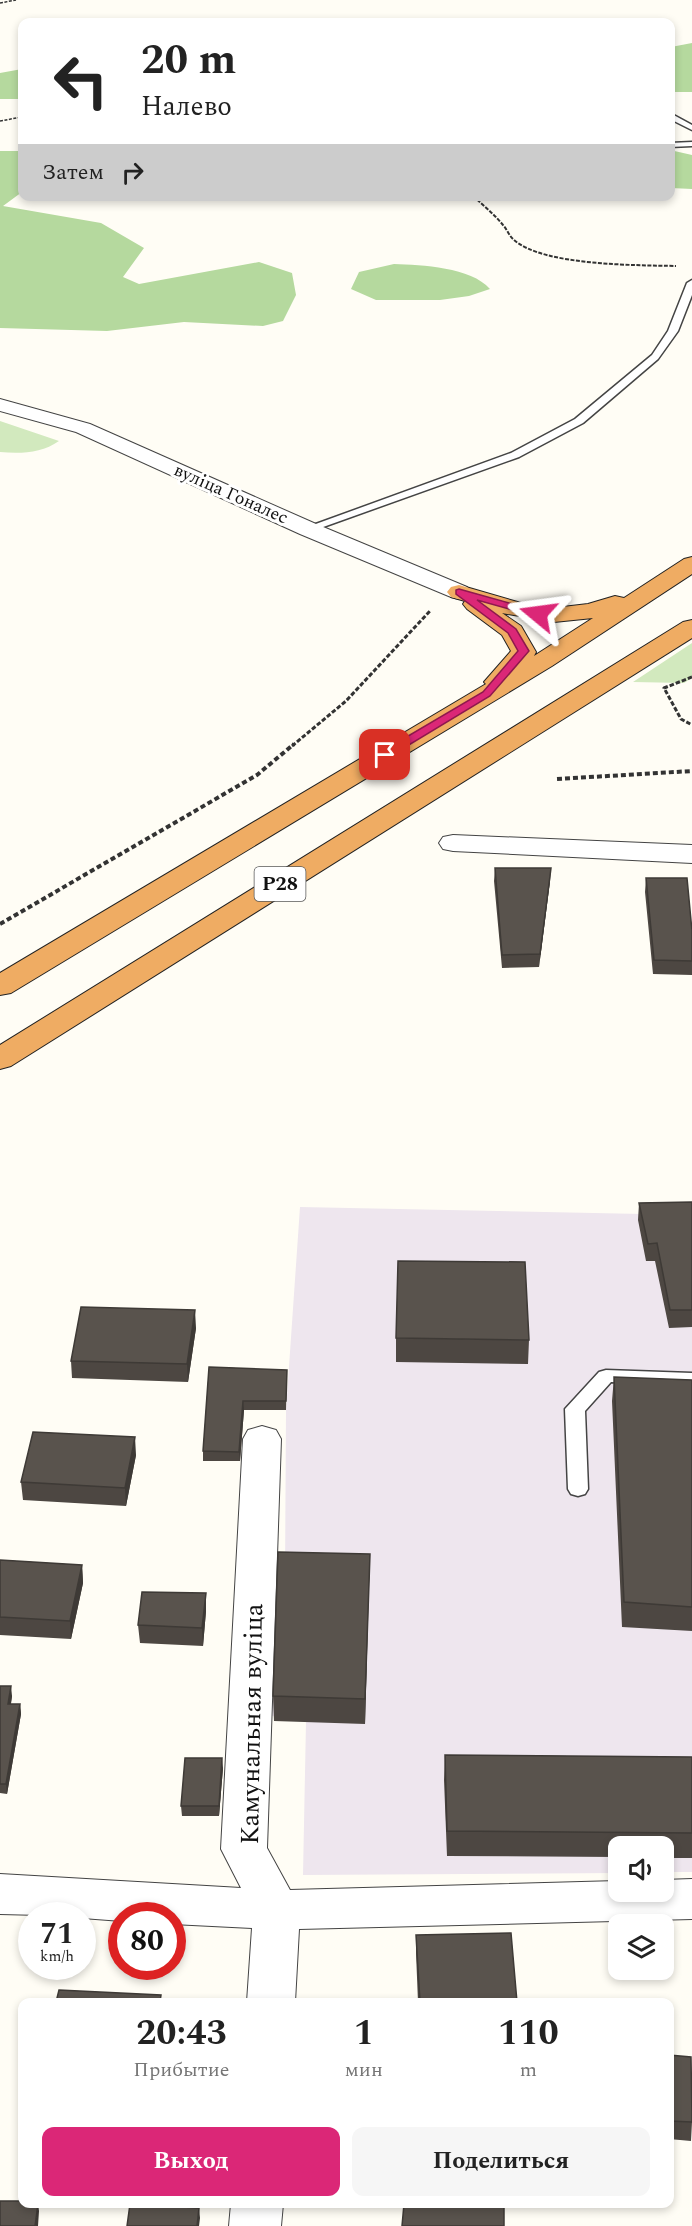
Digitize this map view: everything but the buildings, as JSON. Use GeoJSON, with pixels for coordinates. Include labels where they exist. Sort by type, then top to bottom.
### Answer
{"type":"FeatureCollection","features":[{"type":"Feature","properties":{"kind":"highway","name":"Р28"},"geometry":{"type":"LineString","coordinates":[[0,986],[543,661],[692,564]]}},
{"type":"Feature","properties":{"kind":"highway"},"geometry":{"type":"LineString","coordinates":[[459,592],[538,614],[565,616],[596,611],[669,580]]}},
{"type":"Feature","properties":{"kind":"highway"},"geometry":{"type":"LineString","coordinates":[[459,592],[512,631],[524,651],[486,694]]}},
{"type":"Feature","properties":{"kind":"highway","name":"Р28"},"geometry":{"type":"LineString","coordinates":[[0,1059],[692,627]]}},
{"type":"Feature","properties":{"kind":"street","name":"вуліца Гоналес"},"geometry":{"type":"LineString","coordinates":[[0,405],[82,428],[308,529],[459,592]]}},
{"type":"Feature","properties":{"kind":"street"},"geometry":{"type":"LineString","coordinates":[[453,843],[692,854]]}},
{"type":"Feature","properties":{"kind":"street","name":"Камунальная вуліца"},"geometry":{"type":"LineString","coordinates":[[262,1439],[244,1849],[277,1910]]}},
{"type":"Feature","properties":{"kind":"street"},"geometry":{"type":"LineString","coordinates":[[0,1894],[277,1910],[692,1899]]}},
{"type":"Feature","properties":{"kind":"street"},"geometry":{"type":"LineString","coordinates":[[271,1998],[277,1910]]}},
{"type":"Feature","properties":{"kind":"street"},"geometry":{"type":"LineString","coordinates":[[255,2226],[257,2208]]}},
{"type":"Feature","properties":{"kind":"lane"},"geometry":{"type":"LineString","coordinates":[[675,118],[692,128]]}},
{"type":"Feature","properties":{"kind":"lane"},"geometry":{"type":"LineString","coordinates":[[675,144],[692,144]]}},
{"type":"Feature","properties":{"kind":"lane"},"geometry":{"type":"LineString","coordinates":[[308,529],[515,455],[579,421],[655,357],[673,331],[692,283]]}},
{"type":"Feature","properties":{"kind":"lane"},"geometry":{"type":"LineString","coordinates":[[578,1489],[576,1409],[606,1376],[692,1379]]}},
{"type":"Feature","properties":{"kind":"path"},"geometry":{"type":"LineString","coordinates":[[0,3],[16,0]]}},
{"type":"Feature","properties":{"kind":"path"},"geometry":{"type":"LineString","coordinates":[[0,121],[18,118]]}},
{"type":"Feature","properties":{"kind":"path"},"geometry":{"type":"LineString","coordinates":[[478,201],[506,228],[514,240],[538,251],[616,265],[681,266]]}},
{"type":"Feature","properties":{"kind":"path"},"geometry":{"type":"LineString","coordinates":[[0,924],[257,775],[346,701],[427,614]]}},
{"type":"Feature","properties":{"kind":"path"},"geometry":{"type":"LineString","coordinates":[[692,676],[664,688],[681,719],[692,725]]}},
{"type":"Feature","properties":{"kind":"path"},"geometry":{"type":"LineString","coordinates":[[557,779],[692,771]]}},
{"type":"Feature","properties":{"kind":"shaded area"},"geometry":{"type":"Polygon","coordinates":[[[300,1207],[692,1215],[692,1872],[674,1872],[674,1836],[608,1836],[608,1873],[303,1875],[306,1722],[267,1715],[285,1576],[286,1410],[300,1207]]]}},
{"type":"Feature","properties":{"kind":"green space"},"geometry":{"type":"Polygon","coordinates":[[[692,43],[692,92],[675,92],[675,46],[692,43]]]}},
{"type":"Feature","properties":{"kind":"green space"},"geometry":{"type":"Polygon","coordinates":[[[18,70],[18,99],[0,99],[0,73],[18,70]]]}},
{"type":"Feature","properties":{"kind":"green space"},"geometry":{"type":"Polygon","coordinates":[[[0,151],[18,151],[18,195],[3,206],[101,223],[144,248],[123,277],[139,284],[259,262],[292,273],[296,295],[283,321],[263,326],[184,322],[107,331],[0,328],[0,151]]]}},
{"type":"Feature","properties":{"kind":"green space"},"geometry":{"type":"Polygon","coordinates":[[[675,151],[692,155],[692,189],[675,188],[675,151]]]}},
{"type":"Feature","properties":{"kind":"green space"},"geometry":{"type":"Polygon","coordinates":[[[394,264],[459,272],[482,282],[490,289],[469,296],[440,300],[376,300],[351,289],[359,272],[394,264]]]}},
{"type":"Feature","properties":{"kind":"green space"},"geometry":{"type":"Polygon","coordinates":[[[0,421],[59,441],[31,452],[0,452],[0,421]]]}},
{"type":"Feature","properties":{"kind":"green space"},"geometry":{"type":"Polygon","coordinates":[[[692,643],[692,678],[684,683],[633,682],[692,643]]]}},
{"type":"Feature","properties":{"kind":"route"},"geometry":{"type":"LineString","coordinates":[[385,755],[486,694],[524,651],[512,631],[459,592],[538,614]]}}]}
